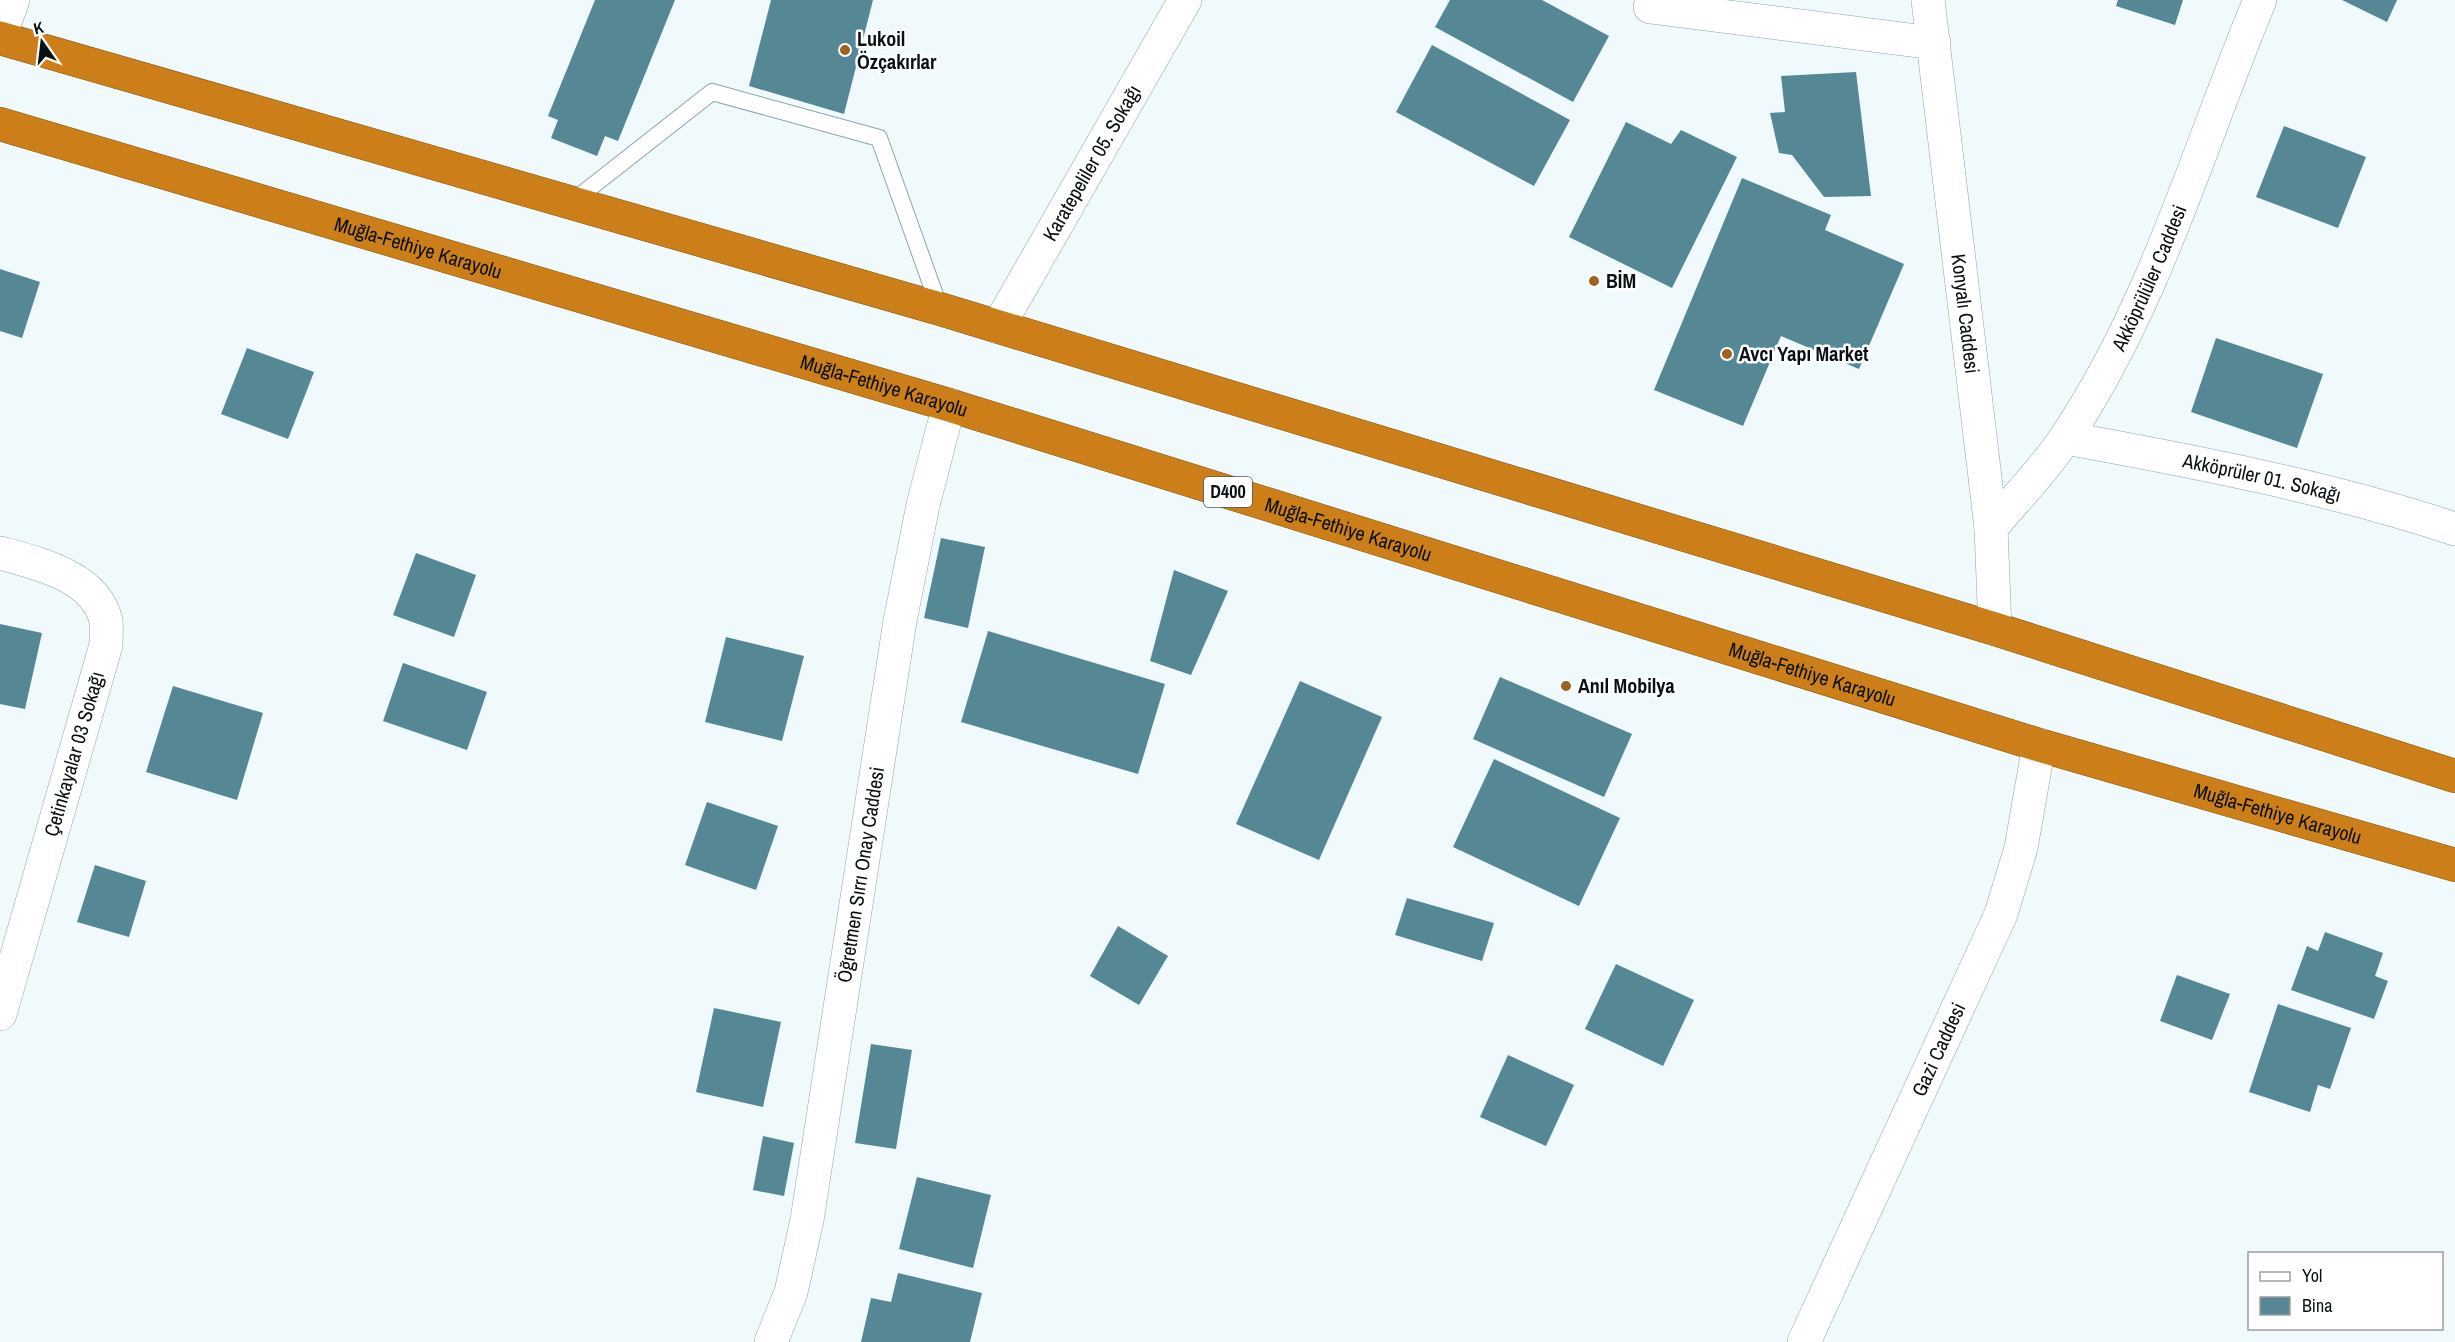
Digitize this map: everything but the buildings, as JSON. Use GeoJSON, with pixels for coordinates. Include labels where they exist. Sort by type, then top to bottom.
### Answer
{"type":"FeatureCollection","features":[{"type":"Feature","properties":{"kind":"highway"},"geometry":{"type":"LineString","coordinates":[[0,36],[940,309],[2453,770]]}},
{"type":"Feature","properties":{"kind":"highway","name":"Muğla-Fethiye Karayolu"},"geometry":{"type":"LineString","coordinates":[[1,126],[949,405],[2039,745],[2455,865]]}},
{"type":"Feature","properties":{"kind":"street"},"geometry":{"type":"LineString","coordinates":[[0,36],[13,0]]}},
{"type":"Feature","properties":{"kind":"street","name":"Karatepeliler 05. Sokağı"},"geometry":{"type":"LineString","coordinates":[[998,327],[1185,0]]}},
{"type":"Feature","properties":{"kind":"street","name":"Konyalı Caddesi"},"geometry":{"type":"LineString","coordinates":[[1928,0],[1991,528],[1995,629]]}},
{"type":"Feature","properties":{"kind":"street","name":"Akköprülüler Caddesi"},"geometry":{"type":"LineString","coordinates":[[1991,528],[2066,438],[2115,352],[2146,289],[2260,0]]}},
{"type":"Feature","properties":{"kind":"street"},"geometry":{"type":"LineString","coordinates":[[1650,7],[1934,43]]}},
{"type":"Feature","properties":{"kind":"street","name":"Öğretmen Sırrı Onay Caddesi"},"geometry":{"type":"LineString","coordinates":[[771,1342],[790,1292],[807,1220],[900,621],[923,505],[949,405]]}},
{"type":"Feature","properties":{"kind":"street","name":"Akköprüler 01. Sokağı"},"geometry":{"type":"LineString","coordinates":[[2066,438],[2263,477],[2455,529]]}},
{"type":"Feature","properties":{"kind":"street","name":"Çetinkayalar 03 Sokağı"},"geometry":{"type":"LineString","coordinates":[[0,553],[46,566],[72,579],[96,600],[106,621],[106,645],[0,1014]]}},
{"type":"Feature","properties":{"kind":"street","name":"Gazi Caddesi"},"geometry":{"type":"LineString","coordinates":[[1804,1342],[2001,914],[2021,848],[2039,745]]}},
{"type":"Feature","properties":{"kind":"lane"},"geometry":{"type":"LineString","coordinates":[[572,202],[712,92],[879,138],[940,309]]}},
{"type":"Feature","properties":{"kind":"place","name":"Lukoil Özçakırlar"},"geometry":{"type":"Point","coordinates":[845,50]}},
{"type":"Feature","properties":{"kind":"place","name":"BİM"},"geometry":{"type":"Point","coordinates":[1594,281]}},
{"type":"Feature","properties":{"kind":"place","name":"Avcı Yapı Market"},"geometry":{"type":"Point","coordinates":[1727,354]}},
{"type":"Feature","properties":{"kind":"place","name":"Anıl Mobilya"},"geometry":{"type":"Point","coordinates":[1566,686]}}]}
